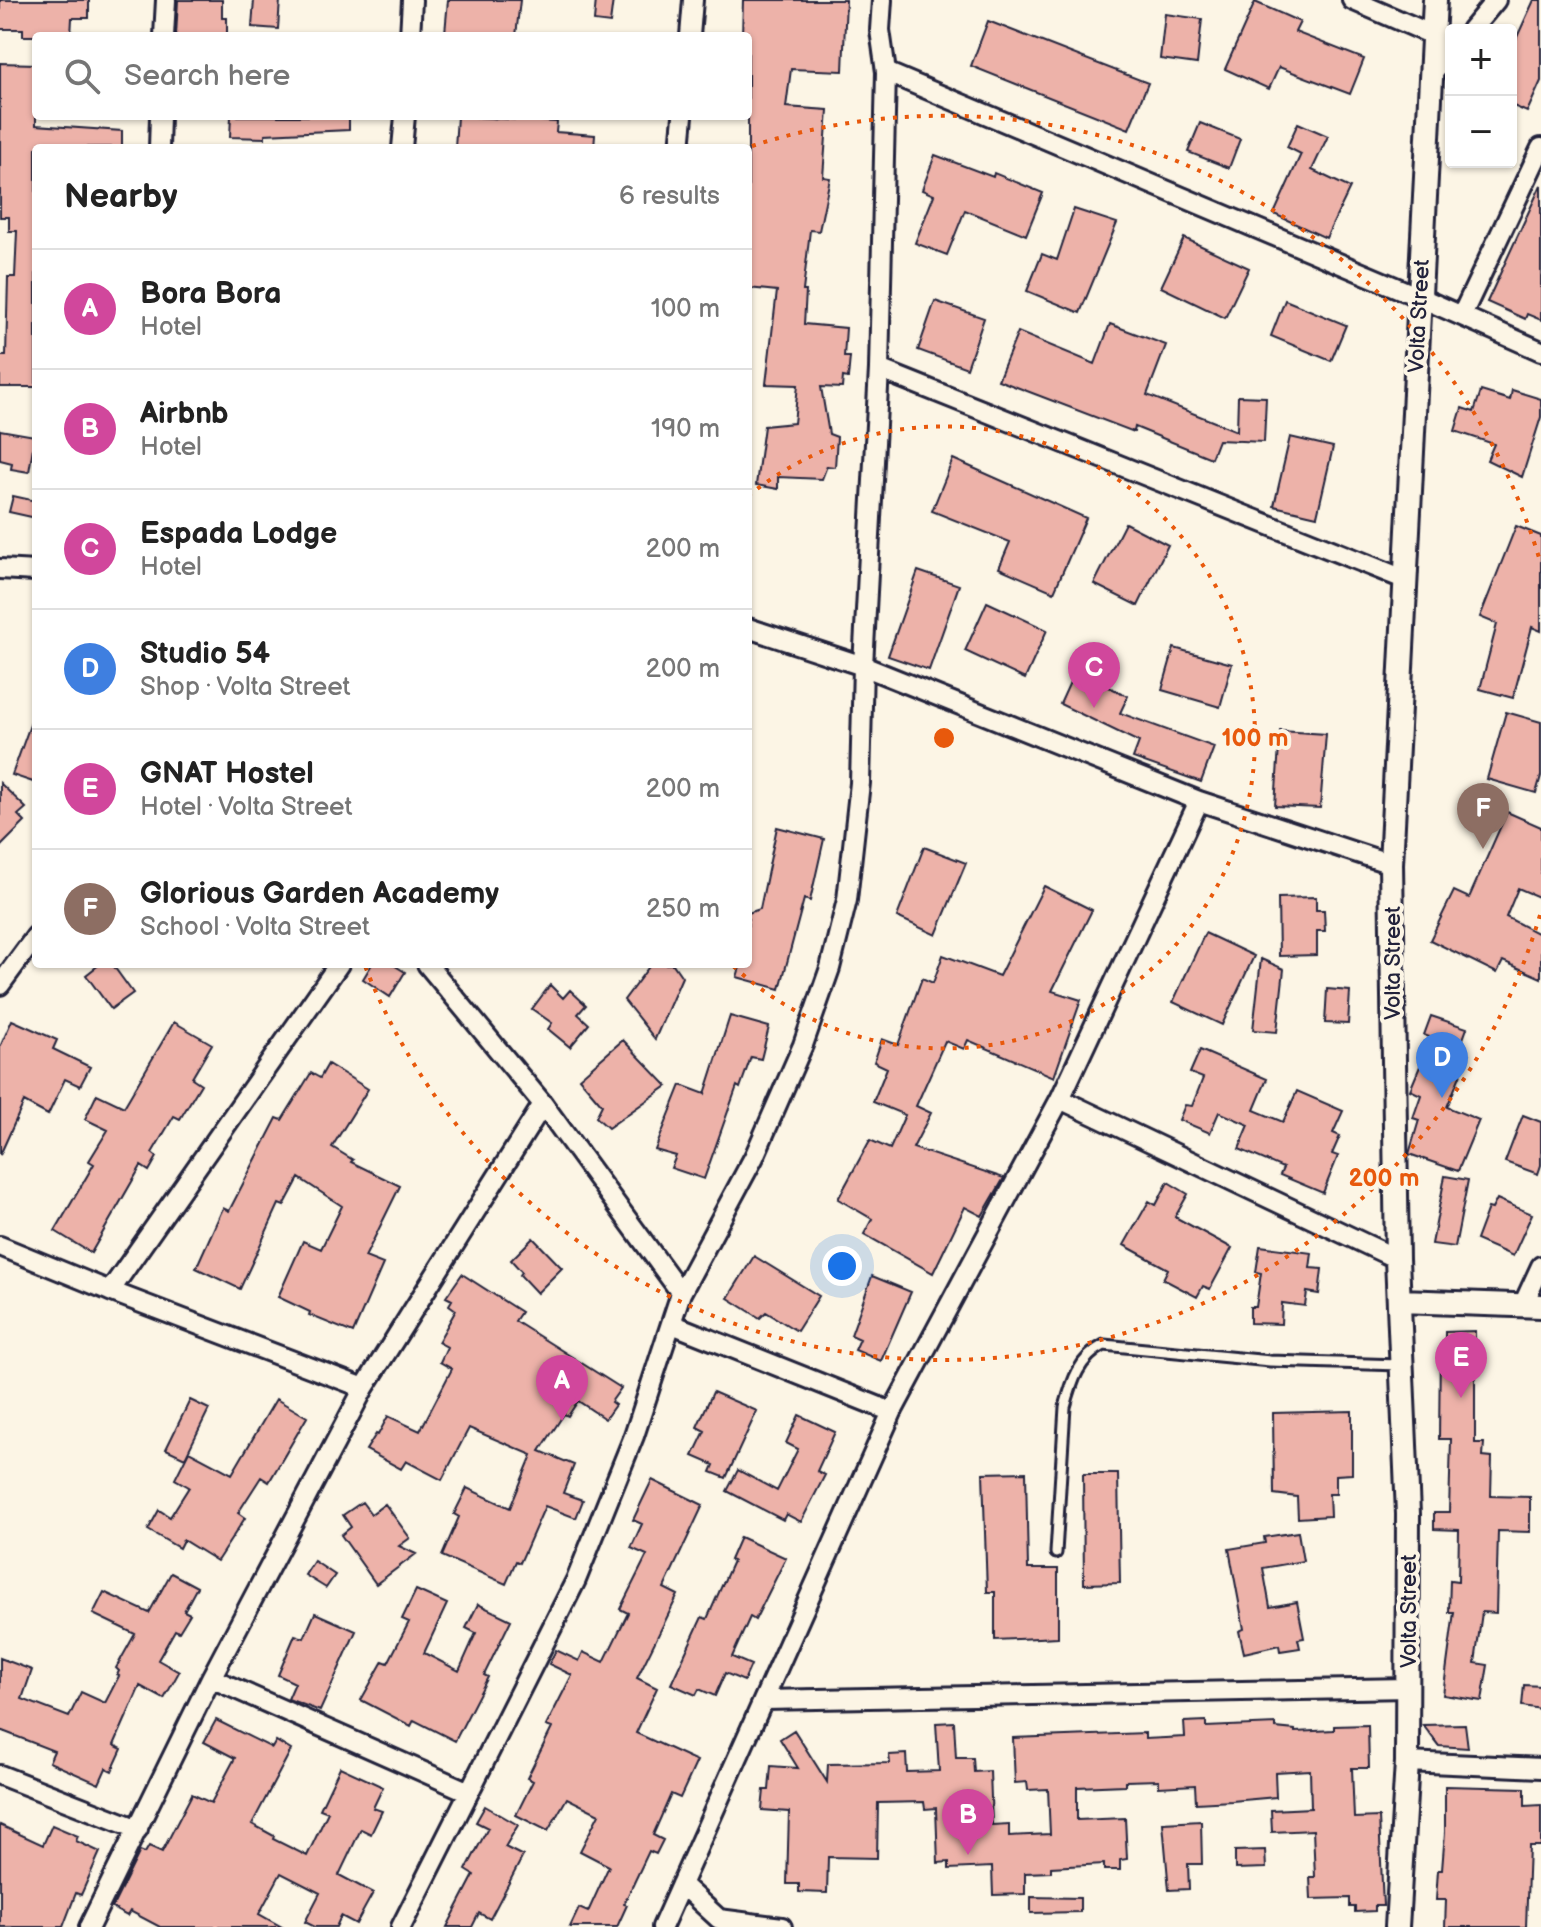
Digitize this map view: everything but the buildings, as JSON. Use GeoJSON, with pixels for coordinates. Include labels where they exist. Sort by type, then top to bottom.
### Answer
{"type":"FeatureCollection","features":[{"type":"Feature","properties":{"kind":"street"},"geometry":{"type":"LineString","coordinates":[[164,32],[166,0]]}},
{"type":"Feature","properties":{"kind":"street"},"geometry":{"type":"LineString","coordinates":[[410,32],[412,0]]}},
{"type":"Feature","properties":{"kind":"street"},"geometry":{"type":"LineString","coordinates":[[690,32],[693,0]]}},
{"type":"Feature","properties":{"kind":"street"},"geometry":{"type":"LineString","coordinates":[[401,1927],[576,1580],[634,1436],[681,1293],[754,1157],[803,1045],[830,968],[847,900],[860,783],[879,369],[886,72],[880,30],[882,0]]}},
{"type":"Feature","properties":{"kind":"street"},"geometry":{"type":"LineString","coordinates":[[1352,0],[1433,35]]}},
{"type":"Feature","properties":{"kind":"street","name":"Volta Street"},"geometry":{"type":"LineString","coordinates":[[1397,1927],[1407,1762],[1408,1514],[1397,1259],[1391,864],[1435,0]]}},
{"type":"Feature","properties":{"kind":"street"},"geometry":{"type":"LineString","coordinates":[[1476,24],[1496,0]]}},
{"type":"Feature","properties":{"kind":"street"},"geometry":{"type":"LineString","coordinates":[[1430,75],[1445,59]]}},
{"type":"Feature","properties":{"kind":"street"},"geometry":{"type":"LineString","coordinates":[[886,72],[1541,351]]}},
{"type":"Feature","properties":{"kind":"street"},"geometry":{"type":"LineString","coordinates":[[159,144],[160,120]]}},
{"type":"Feature","properties":{"kind":"street"},"geometry":{"type":"LineString","coordinates":[[402,144],[405,120]]}},
{"type":"Feature","properties":{"kind":"street"},"geometry":{"type":"LineString","coordinates":[[680,144],[683,120]]}},
{"type":"Feature","properties":{"kind":"street"},"geometry":{"type":"LineString","coordinates":[[1462,315],[1541,148]]}},
{"type":"Feature","properties":{"kind":"street"},"geometry":{"type":"LineString","coordinates":[[879,369],[1404,579]]}},
{"type":"Feature","properties":{"kind":"street"},"geometry":{"type":"LineString","coordinates":[[0,569],[32,571]]}},
{"type":"Feature","properties":{"kind":"street"},"geometry":{"type":"LineString","coordinates":[[752,629],[863,666],[1199,801],[1391,864]]}},
{"type":"Feature","properties":{"kind":"street"},"geometry":{"type":"LineString","coordinates":[[662,1927],[892,1412],[1060,1099],[1199,801]]}},
{"type":"Feature","properties":{"kind":"street"},"geometry":{"type":"LineString","coordinates":[[0,985],[32,941]]}},
{"type":"Feature","properties":{"kind":"street"},"geometry":{"type":"LineString","coordinates":[[110,1291],[336,968]]}},
{"type":"Feature","properties":{"kind":"street"},"geometry":{"type":"LineString","coordinates":[[430,968],[543,1104],[681,1293]]}},
{"type":"Feature","properties":{"kind":"street"},"geometry":{"type":"LineString","coordinates":[[1060,1099],[1397,1259]]}},
{"type":"Feature","properties":{"kind":"street"},"geometry":{"type":"LineString","coordinates":[[89,1927],[211,1678],[364,1388],[543,1104]]}},
{"type":"Feature","properties":{"kind":"street"},"geometry":{"type":"LineString","coordinates":[[0,1246],[364,1388]]}},
{"type":"Feature","properties":{"kind":"street"},"geometry":{"type":"LineString","coordinates":[[1400,1301],[1532,1306],[1541,1266]]}},
{"type":"Feature","properties":{"kind":"street"},"geometry":{"type":"LineString","coordinates":[[672,1324],[892,1412]]}},
{"type":"Feature","properties":{"kind":"street"},"geometry":{"type":"LineString","coordinates":[[211,1678],[469,1792]]}},
{"type":"Feature","properties":{"kind":"street"},"geometry":{"type":"LineString","coordinates":[[764,1700],[1408,1688]]}},
{"type":"Feature","properties":{"kind":"street"},"geometry":{"type":"LineString","coordinates":[[1407,1762],[1541,1768]]}},
{"type":"Feature","properties":{"kind":"street"},"geometry":{"type":"LineString","coordinates":[[0,1775],[138,1829]]}},
{"type":"Feature","properties":{"kind":"street"},"geometry":{"type":"LineString","coordinates":[[681,1884],[719,1919],[782,1927]]}},
{"type":"Feature","properties":{"kind":"lane"},"geometry":{"type":"LineString","coordinates":[[1056,1553],[1065,1407],[1081,1365],[1097,1348],[1104,1345],[1270,1361],[1403,1365]]}},
{"type":"Feature","properties":{"kind":"place","name":"Espada Lodge"},"geometry":{"type":"Point","coordinates":[1094,708]}},
{"type":"Feature","properties":{"kind":"place","name":"Glorious Garden Academy"},"geometry":{"type":"Point","coordinates":[1483,849]}},
{"type":"Feature","properties":{"kind":"place","name":"Studio 54"},"geometry":{"type":"Point","coordinates":[1442,1098]}},
{"type":"Feature","properties":{"kind":"place","name":"GNAT Hostel"},"geometry":{"type":"Point","coordinates":[1461,1398]}},
{"type":"Feature","properties":{"kind":"place","name":"Bora Bora"},"geometry":{"type":"Point","coordinates":[562,1421]}},
{"type":"Feature","properties":{"kind":"place","name":"Airbnb"},"geometry":{"type":"Point","coordinates":[968,1855]}}]}
